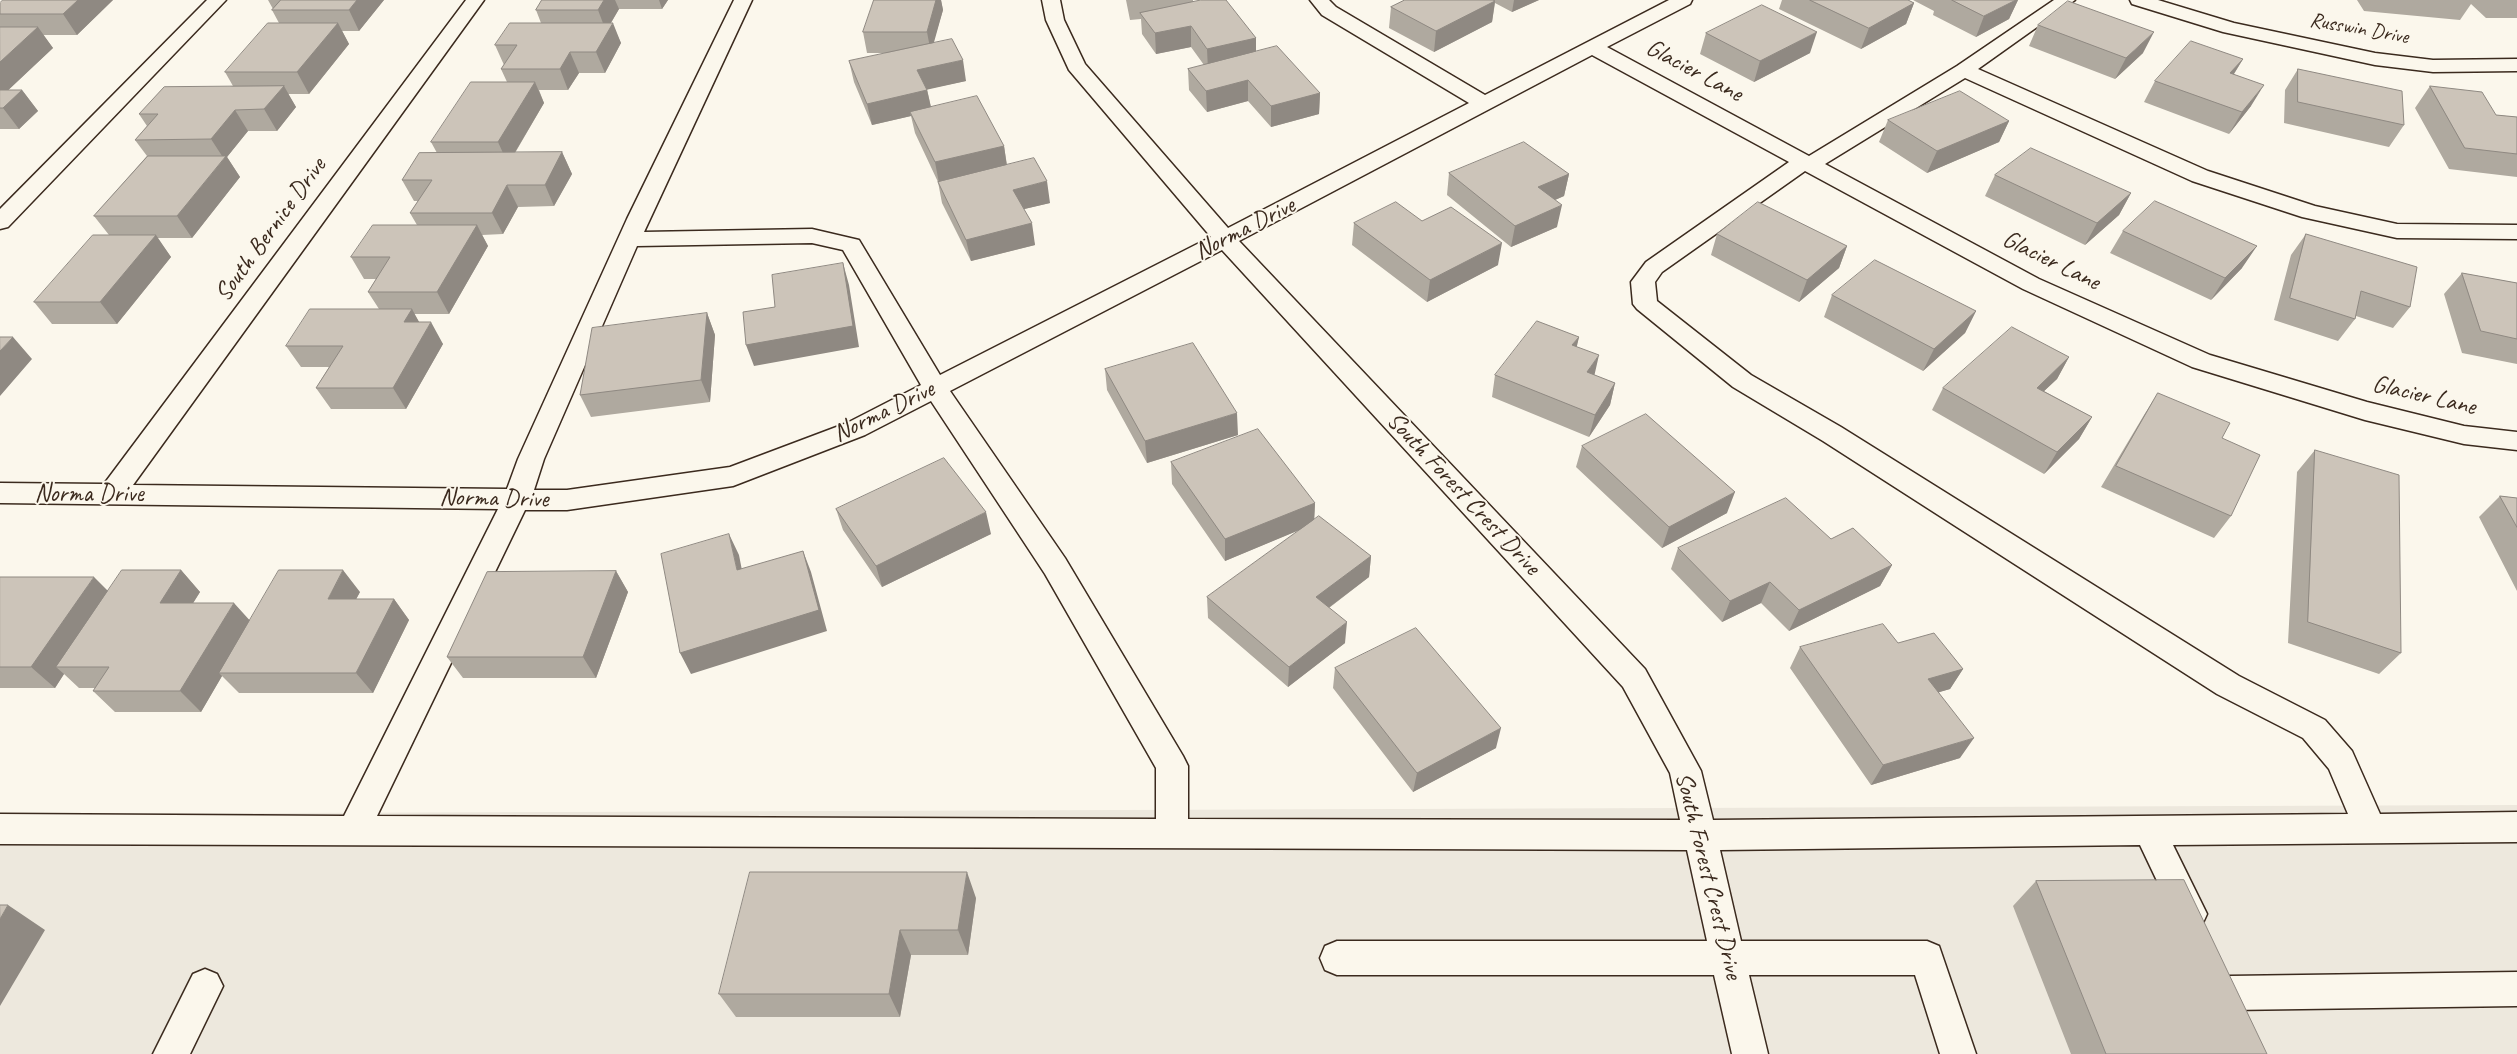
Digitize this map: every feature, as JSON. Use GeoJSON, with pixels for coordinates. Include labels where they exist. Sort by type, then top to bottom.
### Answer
{"type":"FeatureCollection","features":[{"type":"Feature","properties":{"kind":"street"},"geometry":{"type":"LineString","coordinates":[[0,222],[217,0]]}},
{"type":"Feature","properties":{"kind":"street","name":"South Bernice Drive"},"geometry":{"type":"LineString","coordinates":[[112,494],[475,0]]}},
{"type":"Feature","properties":{"kind":"street"},"geometry":{"type":"LineString","coordinates":[[353,831],[518,500],[531,459],[630,238],[743,0]]}},
{"type":"Feature","properties":{"kind":"street","name":"South Forest Crest Drive"},"geometry":{"type":"LineString","coordinates":[[1051,0],[1055,20],[1076,66],[1226,240],[1634,678],[1685,771],[1750,1054]]}},
{"type":"Feature","properties":{"kind":"street"},"geometry":{"type":"LineString","coordinates":[[1319,0],[1328,10],[1485,104]]}},
{"type":"Feature","properties":{"kind":"street","name":"Norma Drive"},"geometry":{"type":"LineString","coordinates":[[0,493],[567,500],[733,476],[856,429],[1226,240],[1683,0]]}},
{"type":"Feature","properties":{"kind":"street"},"geometry":{"type":"LineString","coordinates":[[2066,0],[1964,70],[1807,163],[1654,267],[1643,282],[1645,304],[1742,381],[1832,434],[2228,685],[2314,729],[2341,761],[2370,828]]}},
{"type":"Feature","properties":{"kind":"street","name":"Russwin Drive"},"geometry":{"type":"LineString","coordinates":[[2139,0],[2230,28],[2375,59],[2433,66],[2517,66]]}},
{"type":"Feature","properties":{"kind":"street","name":"Glacier Lane"},"geometry":{"type":"LineString","coordinates":[[1592,48],[2031,284],[2201,361],[2365,411],[2464,435],[2517,441]]}},
{"type":"Feature","properties":{"kind":"street"},"geometry":{"type":"LineString","coordinates":[[1964,70],[2200,176],[2310,212],[2397,231],[2517,232]]}},
{"type":"Feature","properties":{"kind":"street"},"geometry":{"type":"LineString","coordinates":[[630,238],[812,236],[851,245],[935,388],[1055,566],[1172,766],[1172,833]]}},
{"type":"Feature","properties":{"kind":"street"},"geometry":{"type":"LineString","coordinates":[[0,830],[1700,834],[2517,827]]}},
{"type":"Feature","properties":{"kind":"street"},"geometry":{"type":"LineString","coordinates":[[2149,830],[2223,980],[2517,989]]}},
{"type":"Feature","properties":{"kind":"street"},"geometry":{"type":"LineString","coordinates":[[1337,958],[1927,958],[1958,1054]]}},
{"type":"Feature","properties":{"kind":"street"},"geometry":{"type":"LineString","coordinates":[[172,1054],[206,986]]}},
{"type":"Feature","properties":{"kind":"shaded area"},"geometry":{"type":"Polygon","coordinates":[[[2517,805],[2517,1054],[0,1054],[0,814],[2517,805]]]}},
{"type":"Feature","properties":{"kind":"building"},"geometry":{"type":"Polygon","coordinates":[[[3,0],[78,0],[63,14],[0,14],[0,3],[3,0]]]}},
{"type":"Feature","properties":{"kind":"building"},"geometry":{"type":"Polygon","coordinates":[[[281,0],[357,0],[349,10],[272,10],[281,0]]]}},
{"type":"Feature","properties":{"kind":"building"},"geometry":{"type":"Polygon","coordinates":[[[542,0],[604,0],[598,10],[536,10],[542,0]]]}},
{"type":"Feature","properties":{"kind":"building"},"geometry":{"type":"Polygon","coordinates":[[[874,0],[936,0],[927,32],[863,32],[874,0]]]}},
{"type":"Feature","properties":{"kind":"building"},"geometry":{"type":"Polygon","coordinates":[[[1201,0],[1226,0],[1256,38],[1207,49],[1191,26],[1155,33],[1140,13],[1201,0]]]}},
{"type":"Feature","properties":{"kind":"building"},"geometry":{"type":"Polygon","coordinates":[[[1405,0],[1495,1],[1436,31],[1391,7],[1405,0]]]}},
{"type":"Feature","properties":{"kind":"building"},"geometry":{"type":"Polygon","coordinates":[[[1810,0],[1908,0],[1914,3],[1869,28],[1810,0]]]}},
{"type":"Feature","properties":{"kind":"building"},"geometry":{"type":"Polygon","coordinates":[[[1952,0],[2016,0],[1984,16],[1952,0]]]}},
{"type":"Feature","properties":{"kind":"building"},"geometry":{"type":"Polygon","coordinates":[[[2068,1],[2154,32],[2126,58],[2038,25],[2068,1]]]}},
{"type":"Feature","properties":{"kind":"building"},"geometry":{"type":"Polygon","coordinates":[[[1762,5],[1817,32],[1760,61],[1706,33],[1762,5]]]}},
{"type":"Feature","properties":{"kind":"building"},"geometry":{"type":"Polygon","coordinates":[[[268,23],[338,23],[297,72],[225,72],[268,23]]]}},
{"type":"Feature","properties":{"kind":"building"},"geometry":{"type":"Polygon","coordinates":[[[510,23],[613,23],[596,52],[570,52],[560,69],[501,69],[517,45],[495,45],[510,23]]]}},
{"type":"Feature","properties":{"kind":"building"},"geometry":{"type":"Polygon","coordinates":[[[0,27],[38,27],[0,62],[0,27]]]}},
{"type":"Feature","properties":{"kind":"building"},"geometry":{"type":"Polygon","coordinates":[[[952,39],[963,60],[917,70],[927,90],[867,104],[849,61],[952,39]]]}},
{"type":"Feature","properties":{"kind":"building"},"geometry":{"type":"Polygon","coordinates":[[[2191,41],[2243,59],[2230,73],[2264,85],[2242,112],[2155,81],[2191,41]]]}},
{"type":"Feature","properties":{"kind":"building"},"geometry":{"type":"Polygon","coordinates":[[[1277,46],[1320,93],[1271,106],[1248,80],[1206,91],[1188,69],[1277,46]]]}},
{"type":"Feature","properties":{"kind":"building"},"geometry":{"type":"Polygon","coordinates":[[[2298,69],[2402,91],[2404,125],[2298,102],[2298,69]]]}},
{"type":"Feature","properties":{"kind":"building"},"geometry":{"type":"Polygon","coordinates":[[[471,82],[535,82],[498,142],[431,142],[471,82]]]}},
{"type":"Feature","properties":{"kind":"building"},"geometry":{"type":"Polygon","coordinates":[[[284,86],[264,109],[235,110],[211,139],[135,140],[158,114],[139,114],[164,87],[284,86]]]}},
{"type":"Feature","properties":{"kind":"building"},"geometry":{"type":"Polygon","coordinates":[[[2430,86],[2482,92],[2496,115],[2517,117],[2517,154],[2465,148],[2430,86]]]}},
{"type":"Feature","properties":{"kind":"building"},"geometry":{"type":"Polygon","coordinates":[[[0,90],[22,90],[3,108],[0,108],[0,90]]]}},
{"type":"Feature","properties":{"kind":"building"},"geometry":{"type":"Polygon","coordinates":[[[1960,91],[2009,121],[1937,151],[1888,120],[1960,91]]]}},
{"type":"Feature","properties":{"kind":"building"},"geometry":{"type":"Polygon","coordinates":[[[977,96],[1004,146],[935,162],[910,112],[977,96]]]}},
{"type":"Feature","properties":{"kind":"building"},"geometry":{"type":"Polygon","coordinates":[[[1524,142],[1569,174],[1538,187],[1562,205],[1515,226],[1449,173],[1524,142]]]}},
{"type":"Feature","properties":{"kind":"building"},"geometry":{"type":"Polygon","coordinates":[[[2031,148],[2131,193],[2097,223],[1995,175],[2031,148]]]}},
{"type":"Feature","properties":{"kind":"building"},"geometry":{"type":"Polygon","coordinates":[[[562,152],[545,185],[507,185],[492,213],[410,213],[432,180],[402,180],[419,153],[562,152]]]}},
{"type":"Feature","properties":{"kind":"building"},"geometry":{"type":"Polygon","coordinates":[[[148,156],[226,156],[177,216],[94,216],[148,156]]]}},
{"type":"Feature","properties":{"kind":"building"},"geometry":{"type":"Polygon","coordinates":[[[1034,158],[1047,181],[1013,190],[1032,223],[966,240],[938,182],[1034,158]]]}},
{"type":"Feature","properties":{"kind":"building"},"geometry":{"type":"Polygon","coordinates":[[[2155,201],[2257,246],[2225,278],[2123,231],[2155,201]]]}},
{"type":"Feature","properties":{"kind":"building"},"geometry":{"type":"Polygon","coordinates":[[[1396,202],[1422,221],[1451,207],[1502,243],[1430,280],[1354,223],[1396,202]]]}},
{"type":"Feature","properties":{"kind":"building"},"geometry":{"type":"Polygon","coordinates":[[[1758,202],[1847,246],[1807,280],[1717,234],[1758,202]]]}},
{"type":"Feature","properties":{"kind":"building"},"geometry":{"type":"Polygon","coordinates":[[[373,225],[477,225],[437,292],[368,292],[390,257],[351,257],[373,225]]]}},
{"type":"Feature","properties":{"kind":"building"},"geometry":{"type":"Polygon","coordinates":[[[2306,234],[2417,267],[2410,307],[2361,291],[2355,319],[2290,298],[2306,234]]]}},
{"type":"Feature","properties":{"kind":"building"},"geometry":{"type":"Polygon","coordinates":[[[93,235],[156,235],[100,302],[34,302],[93,235]]]}},
{"type":"Feature","properties":{"kind":"building"},"geometry":{"type":"Polygon","coordinates":[[[1875,260],[1976,311],[1934,349],[1832,295],[1875,260]]]}},
{"type":"Feature","properties":{"kind":"building"},"geometry":{"type":"Polygon","coordinates":[[[843,263],[853,326],[746,345],[743,312],[775,307],[772,275],[843,263]]]}},
{"type":"Feature","properties":{"kind":"building"},"geometry":{"type":"Polygon","coordinates":[[[2462,273],[2517,283],[2517,339],[2481,331],[2462,273]]]}},
{"type":"Feature","properties":{"kind":"building"},"geometry":{"type":"Polygon","coordinates":[[[310,309],[412,309],[404,322],[431,322],[393,388],[316,388],[343,346],[286,346],[310,309]]]}},
{"type":"Feature","properties":{"kind":"building"},"geometry":{"type":"Polygon","coordinates":[[[707,313],[701,380],[580,395],[592,328],[707,313]]]}},
{"type":"Feature","properties":{"kind":"building"},"geometry":{"type":"Polygon","coordinates":[[[1537,321],[1579,337],[1572,345],[1599,355],[1587,372],[1615,383],[1595,415],[1495,375],[1537,321]]]}},
{"type":"Feature","properties":{"kind":"building"},"geometry":{"type":"Polygon","coordinates":[[[2012,327],[2069,357],[2037,388],[2092,417],[2057,452],[1943,388],[2012,327]]]}},
{"type":"Feature","properties":{"kind":"building"},"geometry":{"type":"Polygon","coordinates":[[[0,337],[13,337],[0,351],[0,337]]]}},
{"type":"Feature","properties":{"kind":"building"},"geometry":{"type":"Polygon","coordinates":[[[1193,343],[1237,413],[1145,441],[1105,369],[1193,343]]]}},
{"type":"Feature","properties":{"kind":"building"},"geometry":{"type":"Polygon","coordinates":[[[2158,393],[2230,423],[2222,438],[2260,455],[2231,516],[2116,466],[2158,393]]]}},
{"type":"Feature","properties":{"kind":"building"},"geometry":{"type":"Polygon","coordinates":[[[1646,414],[1735,492],[1669,527],[1582,446],[1646,414]]]}},
{"type":"Feature","properties":{"kind":"building"},"geometry":{"type":"Polygon","coordinates":[[[1258,429],[1315,503],[1225,539],[1171,462],[1258,429]]]}},
{"type":"Feature","properties":{"kind":"building"},"geometry":{"type":"Polygon","coordinates":[[[2315,450],[2399,475],[2401,653],[2308,622],[2315,450]]]}},
{"type":"Feature","properties":{"kind":"building"},"geometry":{"type":"Polygon","coordinates":[[[944,458],[986,512],[876,566],[836,509],[944,458]]]}},
{"type":"Feature","properties":{"kind":"building"},"geometry":{"type":"Polygon","coordinates":[[[2500,496],[2517,498],[2517,527],[2500,496]]]}},
{"type":"Feature","properties":{"kind":"building"},"geometry":{"type":"Polygon","coordinates":[[[1786,498],[1831,539],[1853,528],[1892,565],[1799,610],[1770,582],[1730,601],[1678,548],[1786,498]]]}},
{"type":"Feature","properties":{"kind":"building"},"geometry":{"type":"Polygon","coordinates":[[[1319,516],[1371,556],[1316,597],[1347,622],[1289,667],[1207,597],[1319,516]]]}},
{"type":"Feature","properties":{"kind":"building"},"geometry":{"type":"Polygon","coordinates":[[[729,534],[737,570],[803,551],[819,610],[680,653],[661,554],[729,534]]]}},
{"type":"Feature","properties":{"kind":"building"},"geometry":{"type":"Polygon","coordinates":[[[122,570],[181,570],[160,603],[234,603],[180,691],[93,691],[109,667],[56,667],[122,570]]]}},
{"type":"Feature","properties":{"kind":"building"},"geometry":{"type":"Polygon","coordinates":[[[279,570],[343,570],[328,599],[394,599],[356,673],[219,673],[279,570]]]}},
{"type":"Feature","properties":{"kind":"building"},"geometry":{"type":"Polygon","coordinates":[[[616,571],[583,657],[447,657],[487,572],[616,571]]]}},
{"type":"Feature","properties":{"kind":"building"},"geometry":{"type":"Polygon","coordinates":[[[0,577],[94,577],[31,667],[0,667],[0,577]]]}},
{"type":"Feature","properties":{"kind":"building"},"geometry":{"type":"Polygon","coordinates":[[[1883,624],[1898,643],[1934,633],[1963,669],[1928,679],[1974,738],[1883,765],[1800,647],[1883,624]]]}},
{"type":"Feature","properties":{"kind":"building"},"geometry":{"type":"Polygon","coordinates":[[[1416,628],[1501,728],[1417,773],[1335,668],[1416,628]]]}},
{"type":"Feature","properties":{"kind":"building"},"geometry":{"type":"Polygon","coordinates":[[[750,872],[967,872],[958,930],[900,930],[889,994],[719,994],[750,872]]]}},
{"type":"Feature","properties":{"kind":"building"},"geometry":{"type":"Polygon","coordinates":[[[2184,880],[2267,1054],[2106,1054],[2036,881],[2184,880]]]}},
{"type":"Feature","properties":{"kind":"building"},"geometry":{"type":"Polygon","coordinates":[[[0,905],[8,905],[0,919],[0,905]]]}}]}
